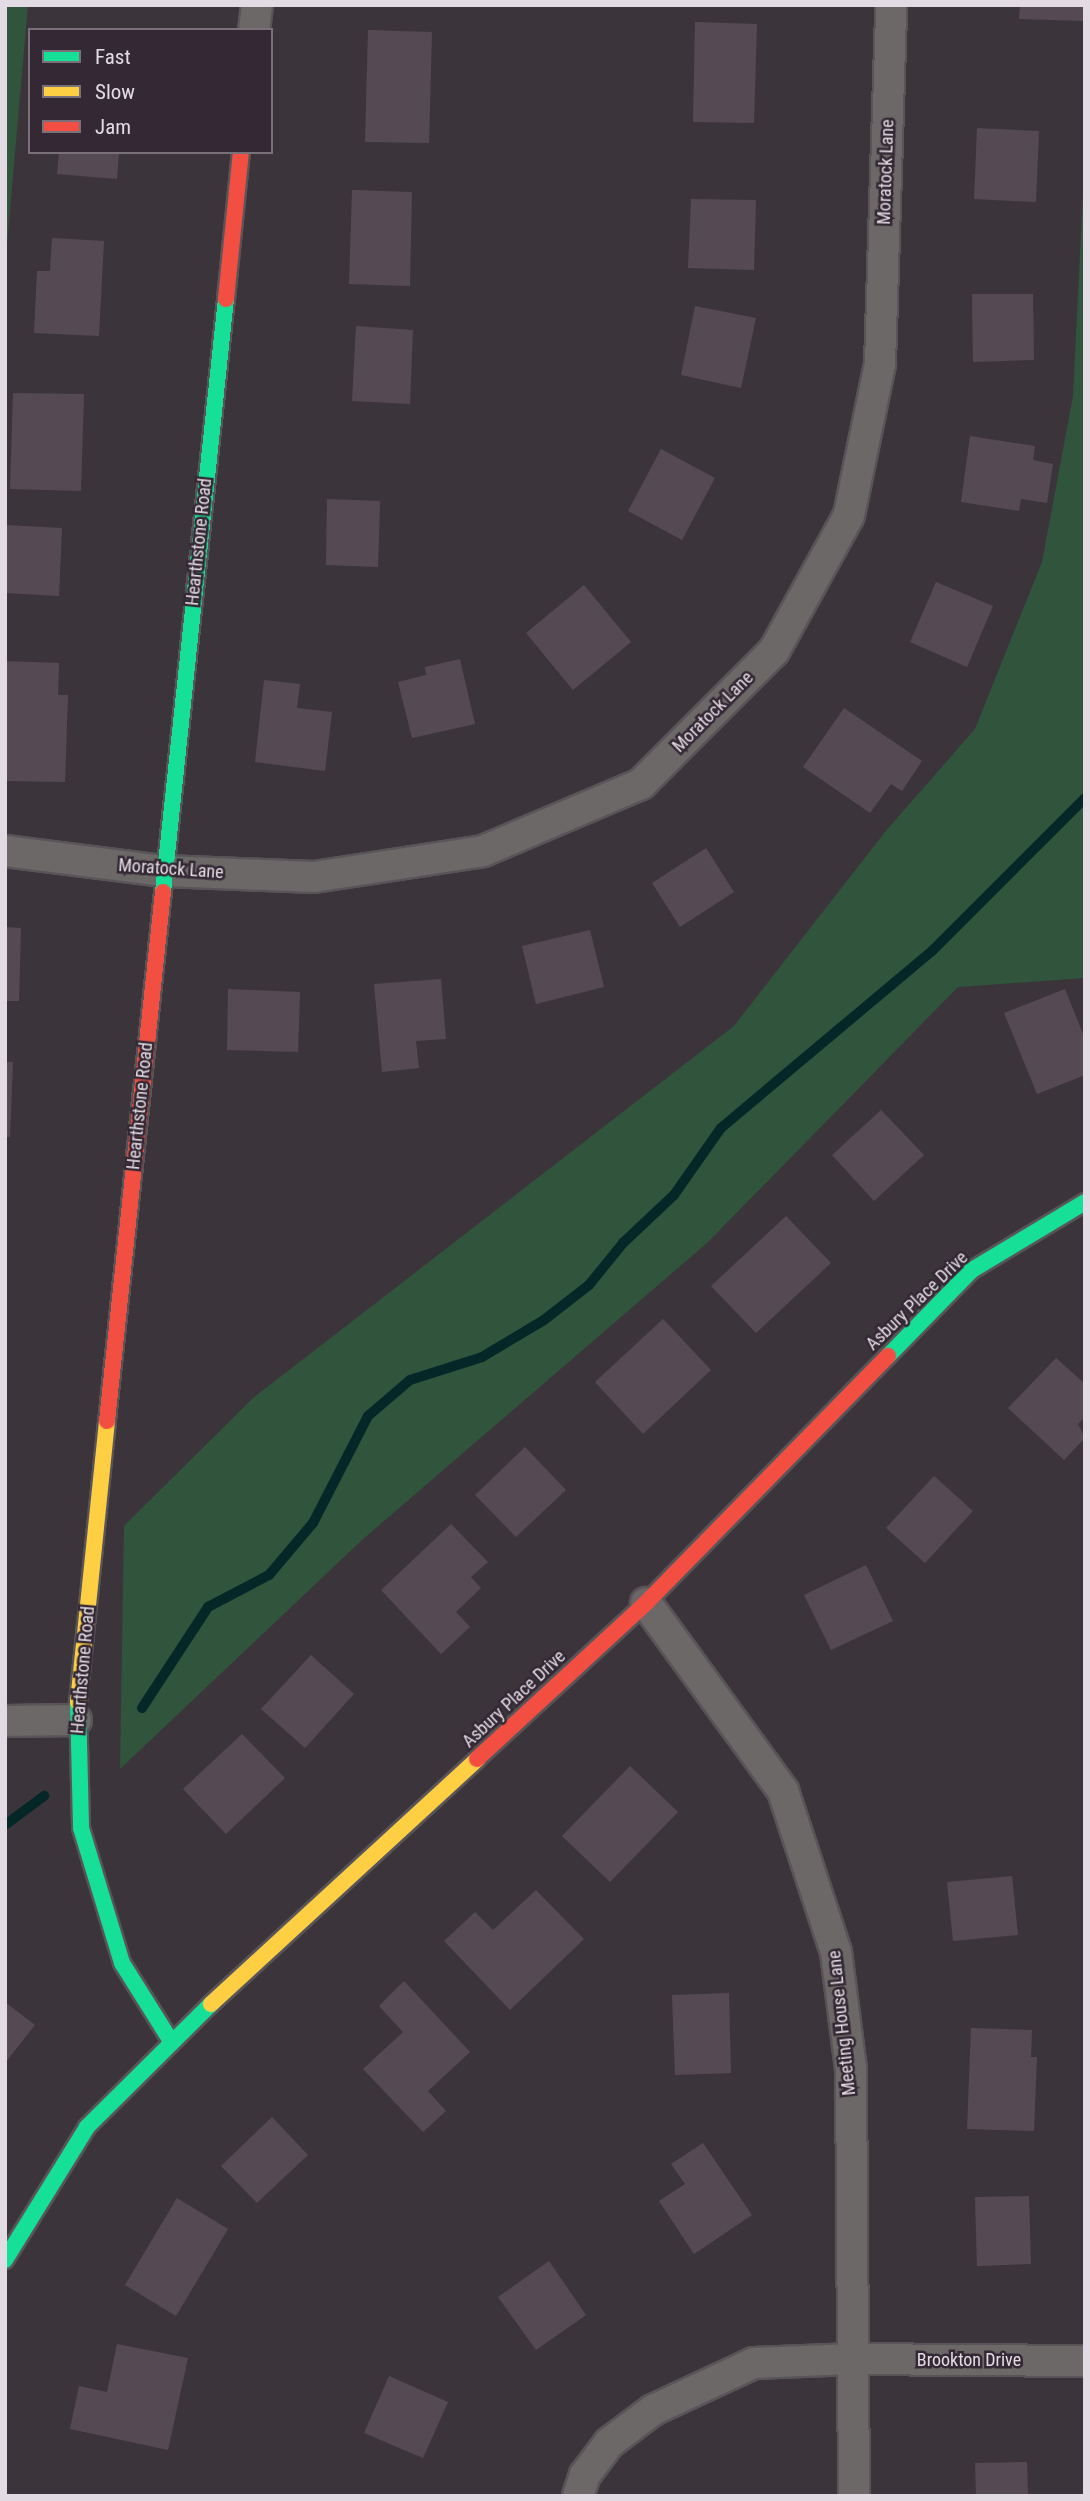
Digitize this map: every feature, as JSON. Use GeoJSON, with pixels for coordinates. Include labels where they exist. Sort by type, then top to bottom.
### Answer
{"type":"FeatureCollection","features":[{"type":"Feature","properties":{"kind":"street"},"geometry":{"type":"LineString","coordinates":[[254,28],[257,5]]}},
{"type":"Feature","properties":{"kind":"street","name":"Moratock Lane"},"geometry":{"type":"LineString","coordinates":[[5,851],[164,871],[314,877],[483,851],[641,784],[774,651],[849,515],[880,364],[891,5]]}},
{"type":"Feature","properties":{"kind":"street","name":"Hearthstone Road"},"geometry":{"type":"LineString","coordinates":[[171,2041],[122,1963],[81,1828],[76,1720],[241,154]]}},
{"type":"Feature","properties":{"kind":"street","name":"Asbury Place Drive"},"geometry":{"type":"LineString","coordinates":[[5,2260],[87,2127],[171,2041],[646,1603],[972,1270],[1085,1202]]}},
{"type":"Feature","properties":{"kind":"street","name":"Meeting House Lane"},"geometry":{"type":"LineString","coordinates":[[646,1603],[783,1791],[836,1952],[851,2069],[854,2496]]}},
{"type":"Feature","properties":{"kind":"street"},"geometry":{"type":"LineString","coordinates":[[5,1721],[76,1720]]}},
{"type":"Feature","properties":{"kind":"street","name":"Brookton Drive"},"geometry":{"type":"LineString","coordinates":[[578,2496],[585,2475],[609,2443],[653,2410],[701,2385],[754,2363],[853,2359],[1085,2361]]}},
{"type":"Feature","properties":{"kind":"green space"},"geometry":{"type":"Polygon","coordinates":[[[5,5],[28,5],[5,267],[5,5]]]}},
{"type":"Feature","properties":{"kind":"green space"},"geometry":{"type":"Polygon","coordinates":[[[1085,151],[1085,978],[958,987],[707,1243],[362,1540],[120,1769],[124,1526],[253,1398],[734,1026],[885,832],[975,729],[1042,562],[1073,396],[1085,151]]]}},
{"type":"Feature","properties":{"kind":"building"},"geometry":{"type":"Polygon","coordinates":[[[1020,5],[1084,5],[1084,21],[1019,19],[1020,5]]]}},
{"type":"Feature","properties":{"kind":"building"},"geometry":{"type":"Polygon","coordinates":[[[695,22],[757,24],[754,123],[693,122],[695,22]]]}},
{"type":"Feature","properties":{"kind":"building"},"geometry":{"type":"Polygon","coordinates":[[[368,30],[432,32],[429,143],[365,142],[368,30]]]}},
{"type":"Feature","properties":{"kind":"building"},"geometry":{"type":"Polygon","coordinates":[[[977,128],[1039,131],[1036,202],[974,199],[977,128]]]}},
{"type":"Feature","properties":{"kind":"building"},"geometry":{"type":"Polygon","coordinates":[[[59,154],[119,154],[117,179],[57,174],[59,154]]]}},
{"type":"Feature","properties":{"kind":"building"},"geometry":{"type":"Polygon","coordinates":[[[352,190],[412,192],[410,286],[349,284],[352,190]]]}},
{"type":"Feature","properties":{"kind":"building"},"geometry":{"type":"Polygon","coordinates":[[[691,199],[756,200],[754,270],[688,268],[691,199]]]}},
{"type":"Feature","properties":{"kind":"building"},"geometry":{"type":"Polygon","coordinates":[[[52,238],[104,241],[99,336],[34,333],[37,271],[50,271],[52,238]]]}},
{"type":"Feature","properties":{"kind":"building"},"geometry":{"type":"Polygon","coordinates":[[[972,294],[1033,294],[1034,360],[973,362],[972,294]]]}},
{"type":"Feature","properties":{"kind":"building"},"geometry":{"type":"Polygon","coordinates":[[[695,306],[756,318],[741,388],[681,375],[695,306]]]}},
{"type":"Feature","properties":{"kind":"building"},"geometry":{"type":"Polygon","coordinates":[[[356,326],[413,330],[410,404],[352,401],[356,326]]]}},
{"type":"Feature","properties":{"kind":"building"},"geometry":{"type":"Polygon","coordinates":[[[13,393],[84,394],[81,491],[10,489],[13,393]]]}},
{"type":"Feature","properties":{"kind":"building"},"geometry":{"type":"Polygon","coordinates":[[[970,436],[1035,446],[1033,460],[1053,464],[1047,503],[1021,499],[1019,511],[961,502],[970,436]]]}},
{"type":"Feature","properties":{"kind":"building"},"geometry":{"type":"Polygon","coordinates":[[[661,449],[715,478],[682,540],[628,511],[661,449]]]}},
{"type":"Feature","properties":{"kind":"building"},"geometry":{"type":"Polygon","coordinates":[[[327,499],[380,501],[378,567],[326,565],[327,499]]]}},
{"type":"Feature","properties":{"kind":"building"},"geometry":{"type":"Polygon","coordinates":[[[5,525],[62,528],[59,596],[5,593],[5,525]]]}},
{"type":"Feature","properties":{"kind":"building"},"geometry":{"type":"Polygon","coordinates":[[[936,582],[993,606],[967,667],[910,642],[936,582]]]}},
{"type":"Feature","properties":{"kind":"building"},"geometry":{"type":"Polygon","coordinates":[[[584,585],[631,642],[573,690],[526,633],[584,585]]]}},
{"type":"Feature","properties":{"kind":"building"},"geometry":{"type":"Polygon","coordinates":[[[460,659],[475,724],[412,738],[398,682],[426,675],[425,667],[460,659]]]}},
{"type":"Feature","properties":{"kind":"building"},"geometry":{"type":"Polygon","coordinates":[[[5,661],[59,663],[58,695],[68,695],[65,782],[5,781],[5,661]]]}},
{"type":"Feature","properties":{"kind":"building"},"geometry":{"type":"Polygon","coordinates":[[[264,680],[300,684],[297,708],[332,712],[325,771],[255,762],[264,680]]]}},
{"type":"Feature","properties":{"kind":"building"},"geometry":{"type":"Polygon","coordinates":[[[844,708],[922,761],[902,791],[891,784],[870,813],[803,767],[844,708]]]}},
{"type":"Feature","properties":{"kind":"building"},"geometry":{"type":"Polygon","coordinates":[[[706,848],[734,892],[680,927],[652,883],[706,848]]]}},
{"type":"Feature","properties":{"kind":"building"},"geometry":{"type":"Polygon","coordinates":[[[5,927],[21,928],[19,1001],[5,1001],[5,927]]]}},
{"type":"Feature","properties":{"kind":"building"},"geometry":{"type":"Polygon","coordinates":[[[590,930],[604,987],[536,1004],[522,946],[590,930]]]}},
{"type":"Feature","properties":{"kind":"building"},"geometry":{"type":"Polygon","coordinates":[[[441,979],[446,1039],[416,1041],[419,1068],[382,1072],[374,984],[441,979]]]}},
{"type":"Feature","properties":{"kind":"building"},"geometry":{"type":"Polygon","coordinates":[[[228,989],[300,992],[298,1052],[227,1050],[228,989]]]}},
{"type":"Feature","properties":{"kind":"building"},"geometry":{"type":"Polygon","coordinates":[[[1065,989],[1085,1039],[1085,1075],[1037,1094],[1004,1013],[1065,989]]]}},
{"type":"Feature","properties":{"kind":"building"},"geometry":{"type":"Polygon","coordinates":[[[5,1062],[13,1062],[10,1137],[5,1137],[5,1062]]]}},
{"type":"Feature","properties":{"kind":"building"},"geometry":{"type":"Polygon","coordinates":[[[881,1110],[924,1155],[874,1201],[832,1155],[881,1110]]]}},
{"type":"Feature","properties":{"kind":"building"},"geometry":{"type":"Polygon","coordinates":[[[786,1216],[831,1263],[756,1333],[711,1286],[786,1216]]]}},
{"type":"Feature","properties":{"kind":"building"},"geometry":{"type":"Polygon","coordinates":[[[663,1319],[711,1370],[643,1434],[595,1382],[663,1319]]]}},
{"type":"Feature","properties":{"kind":"building"},"geometry":{"type":"Polygon","coordinates":[[[1056,1358],[1085,1384],[1085,1417],[1078,1424],[1085,1438],[1064,1460],[1008,1408],[1056,1358]]]}},
{"type":"Feature","properties":{"kind":"building"},"geometry":{"type":"Polygon","coordinates":[[[525,1447],[566,1490],[516,1537],[475,1495],[525,1447]]]}},
{"type":"Feature","properties":{"kind":"building"},"geometry":{"type":"Polygon","coordinates":[[[934,1476],[973,1511],[925,1563],[886,1528],[934,1476]]]}},
{"type":"Feature","properties":{"kind":"building"},"geometry":{"type":"Polygon","coordinates":[[[451,1524],[488,1562],[471,1577],[481,1588],[456,1612],[470,1627],[441,1654],[381,1590],[451,1524]]]}},
{"type":"Feature","properties":{"kind":"building"},"geometry":{"type":"Polygon","coordinates":[[[866,1565],[893,1621],[831,1650],[804,1595],[866,1565]]]}},
{"type":"Feature","properties":{"kind":"building"},"geometry":{"type":"Polygon","coordinates":[[[311,1655],[354,1694],[305,1748],[261,1709],[311,1655]]]}},
{"type":"Feature","properties":{"kind":"building"},"geometry":{"type":"Polygon","coordinates":[[[242,1734],[285,1778],[226,1834],[183,1789],[242,1734]]]}},
{"type":"Feature","properties":{"kind":"building"},"geometry":{"type":"Polygon","coordinates":[[[630,1766],[678,1812],[610,1882],[562,1836],[630,1766]]]}},
{"type":"Feature","properties":{"kind":"building"},"geometry":{"type":"Polygon","coordinates":[[[1012,1876],[1018,1935],[953,1941],[947,1882],[1012,1876]]]}},
{"type":"Feature","properties":{"kind":"building"},"geometry":{"type":"Polygon","coordinates":[[[536,1890],[584,1939],[510,2010],[444,1941],[475,1912],[493,1930],[536,1890]]]}},
{"type":"Feature","properties":{"kind":"building"},"geometry":{"type":"Polygon","coordinates":[[[404,1981],[470,2052],[428,2091],[446,2111],[423,2132],[363,2069],[403,2032],[379,2006],[404,1981]]]}},
{"type":"Feature","properties":{"kind":"building"},"geometry":{"type":"Polygon","coordinates":[[[729,1993],[731,2073],[675,2075],[672,1995],[729,1993]]]}},
{"type":"Feature","properties":{"kind":"building"},"geometry":{"type":"Polygon","coordinates":[[[5,2002],[35,2025],[5,2063],[5,2002]]]}},
{"type":"Feature","properties":{"kind":"building"},"geometry":{"type":"Polygon","coordinates":[[[971,2028],[1032,2030],[1031,2057],[1037,2057],[1034,2131],[967,2129],[971,2028]]]}},
{"type":"Feature","properties":{"kind":"building"},"geometry":{"type":"Polygon","coordinates":[[[272,2117],[308,2155],[257,2203],[221,2166],[272,2117]]]}},
{"type":"Feature","properties":{"kind":"building"},"geometry":{"type":"Polygon","coordinates":[[[703,2143],[752,2215],[694,2254],[659,2201],[685,2184],[671,2164],[703,2143]]]}},
{"type":"Feature","properties":{"kind":"building"},"geometry":{"type":"Polygon","coordinates":[[[1029,2196],[1031,2264],[977,2266],[975,2197],[1029,2196]]]}},
{"type":"Feature","properties":{"kind":"building"},"geometry":{"type":"Polygon","coordinates":[[[177,2198],[228,2229],[176,2316],[125,2285],[177,2198]]]}},
{"type":"Feature","properties":{"kind":"building"},"geometry":{"type":"Polygon","coordinates":[[[549,2261],[586,2315],[536,2350],[498,2297],[549,2261]]]}},
{"type":"Feature","properties":{"kind":"building"},"geometry":{"type":"Polygon","coordinates":[[[117,2344],[188,2358],[168,2450],[70,2429],[79,2386],[107,2392],[117,2344]]]}},
{"type":"Feature","properties":{"kind":"building"},"geometry":{"type":"Polygon","coordinates":[[[389,2376],[448,2402],[423,2458],[364,2433],[389,2376]]]}},
{"type":"Feature","properties":{"kind":"building"},"geometry":{"type":"Polygon","coordinates":[[[1027,2462],[1028,2496],[976,2496],[975,2463],[1027,2462]]]}},
{"type":"Feature","properties":{"kind":"waterway"},"geometry":{"type":"LineString","coordinates":[[142,1708],[208,1607],[269,1575],[313,1523],[368,1416],[410,1380],[482,1357],[544,1320],[589,1285],[623,1243],[674,1195],[721,1128],[932,951],[1085,798]]}},
{"type":"Feature","properties":{"kind":"waterway"},"geometry":{"type":"LineString","coordinates":[[5,1825],[44,1796]]}},
{"type":"Feature","properties":{"kind":"traffic: fast"},"geometry":{"type":"LineString","coordinates":[[163,892],[226,299]]}},
{"type":"Feature","properties":{"kind":"traffic: fast"},"geometry":{"type":"LineString","coordinates":[[888,1356],[972,1270],[1085,1202]]}},
{"type":"Feature","properties":{"kind":"traffic: fast"},"geometry":{"type":"LineString","coordinates":[[78,1702],[81,1828],[122,1963],[171,2041]]}},
{"type":"Feature","properties":{"kind":"traffic: fast"},"geometry":{"type":"LineString","coordinates":[[5,2260],[87,2127],[211,2004]]}},
{"type":"Feature","properties":{"kind":"traffic: slow"},"geometry":{"type":"LineString","coordinates":[[78,1702],[107,1421]]}},
{"type":"Feature","properties":{"kind":"traffic: slow"},"geometry":{"type":"LineString","coordinates":[[211,2004],[477,1759]]}},
{"type":"Feature","properties":{"kind":"traffic: jam"},"geometry":{"type":"LineString","coordinates":[[226,299],[241,154]]}},
{"type":"Feature","properties":{"kind":"traffic: jam"},"geometry":{"type":"LineString","coordinates":[[107,1421],[163,892]]}},
{"type":"Feature","properties":{"kind":"traffic: jam"},"geometry":{"type":"LineString","coordinates":[[477,1759],[646,1603],[888,1356]]}}]}
